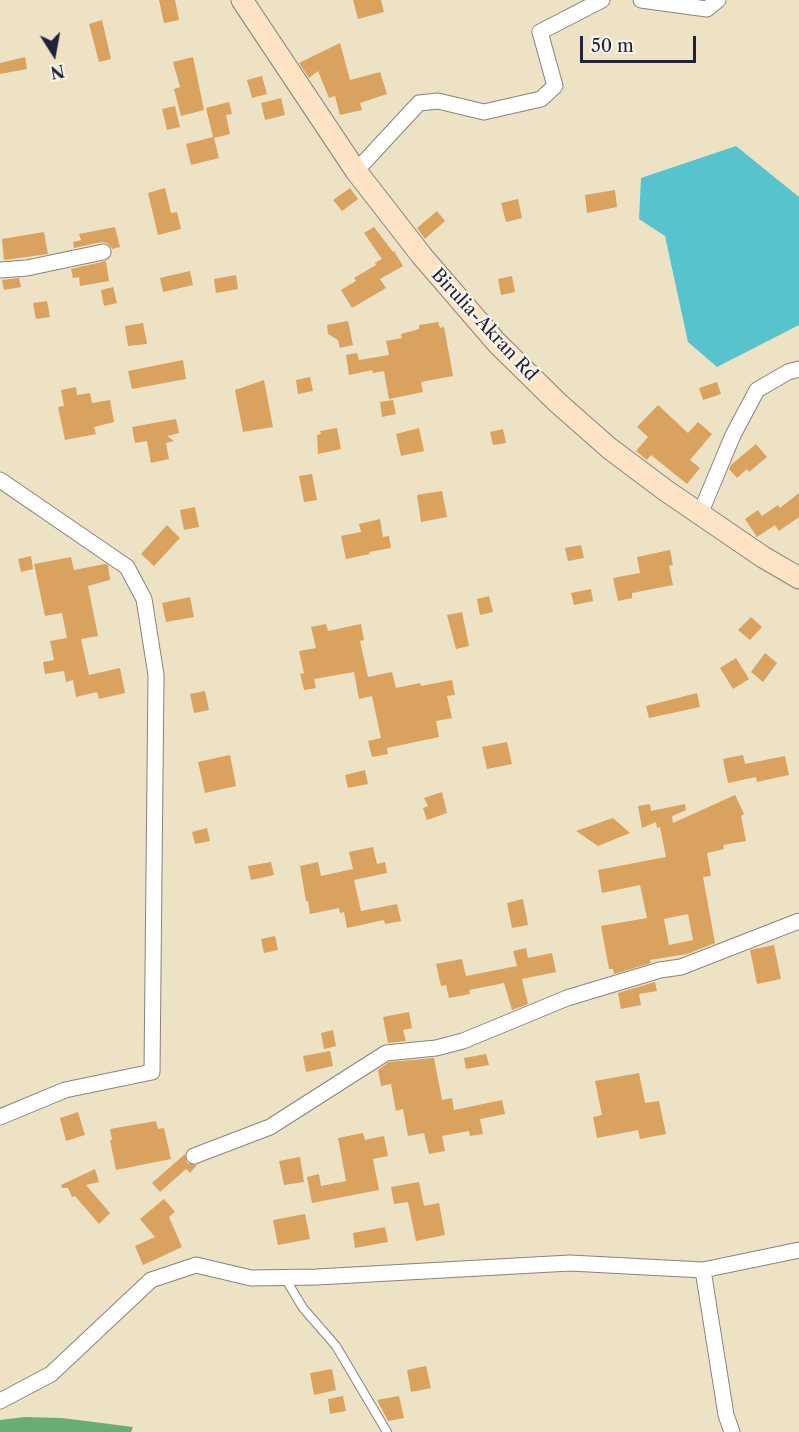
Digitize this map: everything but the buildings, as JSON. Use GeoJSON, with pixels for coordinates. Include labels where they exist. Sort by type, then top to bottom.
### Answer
{"type":"FeatureCollection","features":[{"type":"Feature","properties":{"kind":"street","name":"Birulia-Akran Rd"},"geometry":{"type":"LineString","coordinates":[[242,0],[356,171],[422,256],[497,343],[558,403],[609,448],[700,514],[763,557],[799,578]]}},
{"type":"Feature","properties":{"kind":"street"},"geometry":{"type":"LineString","coordinates":[[356,171],[419,103],[438,100],[484,112],[541,99],[555,86],[540,32],[602,0]]}},
{"type":"Feature","properties":{"kind":"street"},"geometry":{"type":"LineString","coordinates":[[641,0],[707,9],[718,0]]}},
{"type":"Feature","properties":{"kind":"street"},"geometry":{"type":"LineString","coordinates":[[0,270],[103,252]]}},
{"type":"Feature","properties":{"kind":"street"},"geometry":{"type":"LineString","coordinates":[[700,514],[733,435],[757,390],[788,372],[799,369]]}},
{"type":"Feature","properties":{"kind":"street"},"geometry":{"type":"LineString","coordinates":[[0,480],[127,567],[144,599],[156,675],[152,1072],[65,1090],[0,1117]]}},
{"type":"Feature","properties":{"kind":"street"},"geometry":{"type":"LineString","coordinates":[[194,1156],[270,1127],[386,1053],[436,1048],[463,1041],[567,998],[660,970],[681,967],[799,921]]}},
{"type":"Feature","properties":{"kind":"street"},"geometry":{"type":"LineString","coordinates":[[0,1401],[51,1374],[151,1280],[196,1265],[251,1278],[570,1263],[703,1270],[799,1250]]}},
{"type":"Feature","properties":{"kind":"street"},"geometry":{"type":"LineString","coordinates":[[703,1270],[726,1415],[732,1432]]}},
{"type":"Feature","properties":{"kind":"lane"},"geometry":{"type":"LineString","coordinates":[[285,1278],[303,1308],[336,1346],[387,1432]]}},
{"type":"Feature","properties":{"kind":"green space"},"geometry":{"type":"Polygon","coordinates":[[[25,1417],[62,1418],[133,1427],[131,1432],[0,1432],[0,1420],[25,1417]]]}},
{"type":"Feature","properties":{"kind":"water"},"geometry":{"type":"Polygon","coordinates":[[[736,146],[799,197],[799,325],[717,367],[688,342],[665,236],[639,219],[641,178],[736,146]]]}}]}
